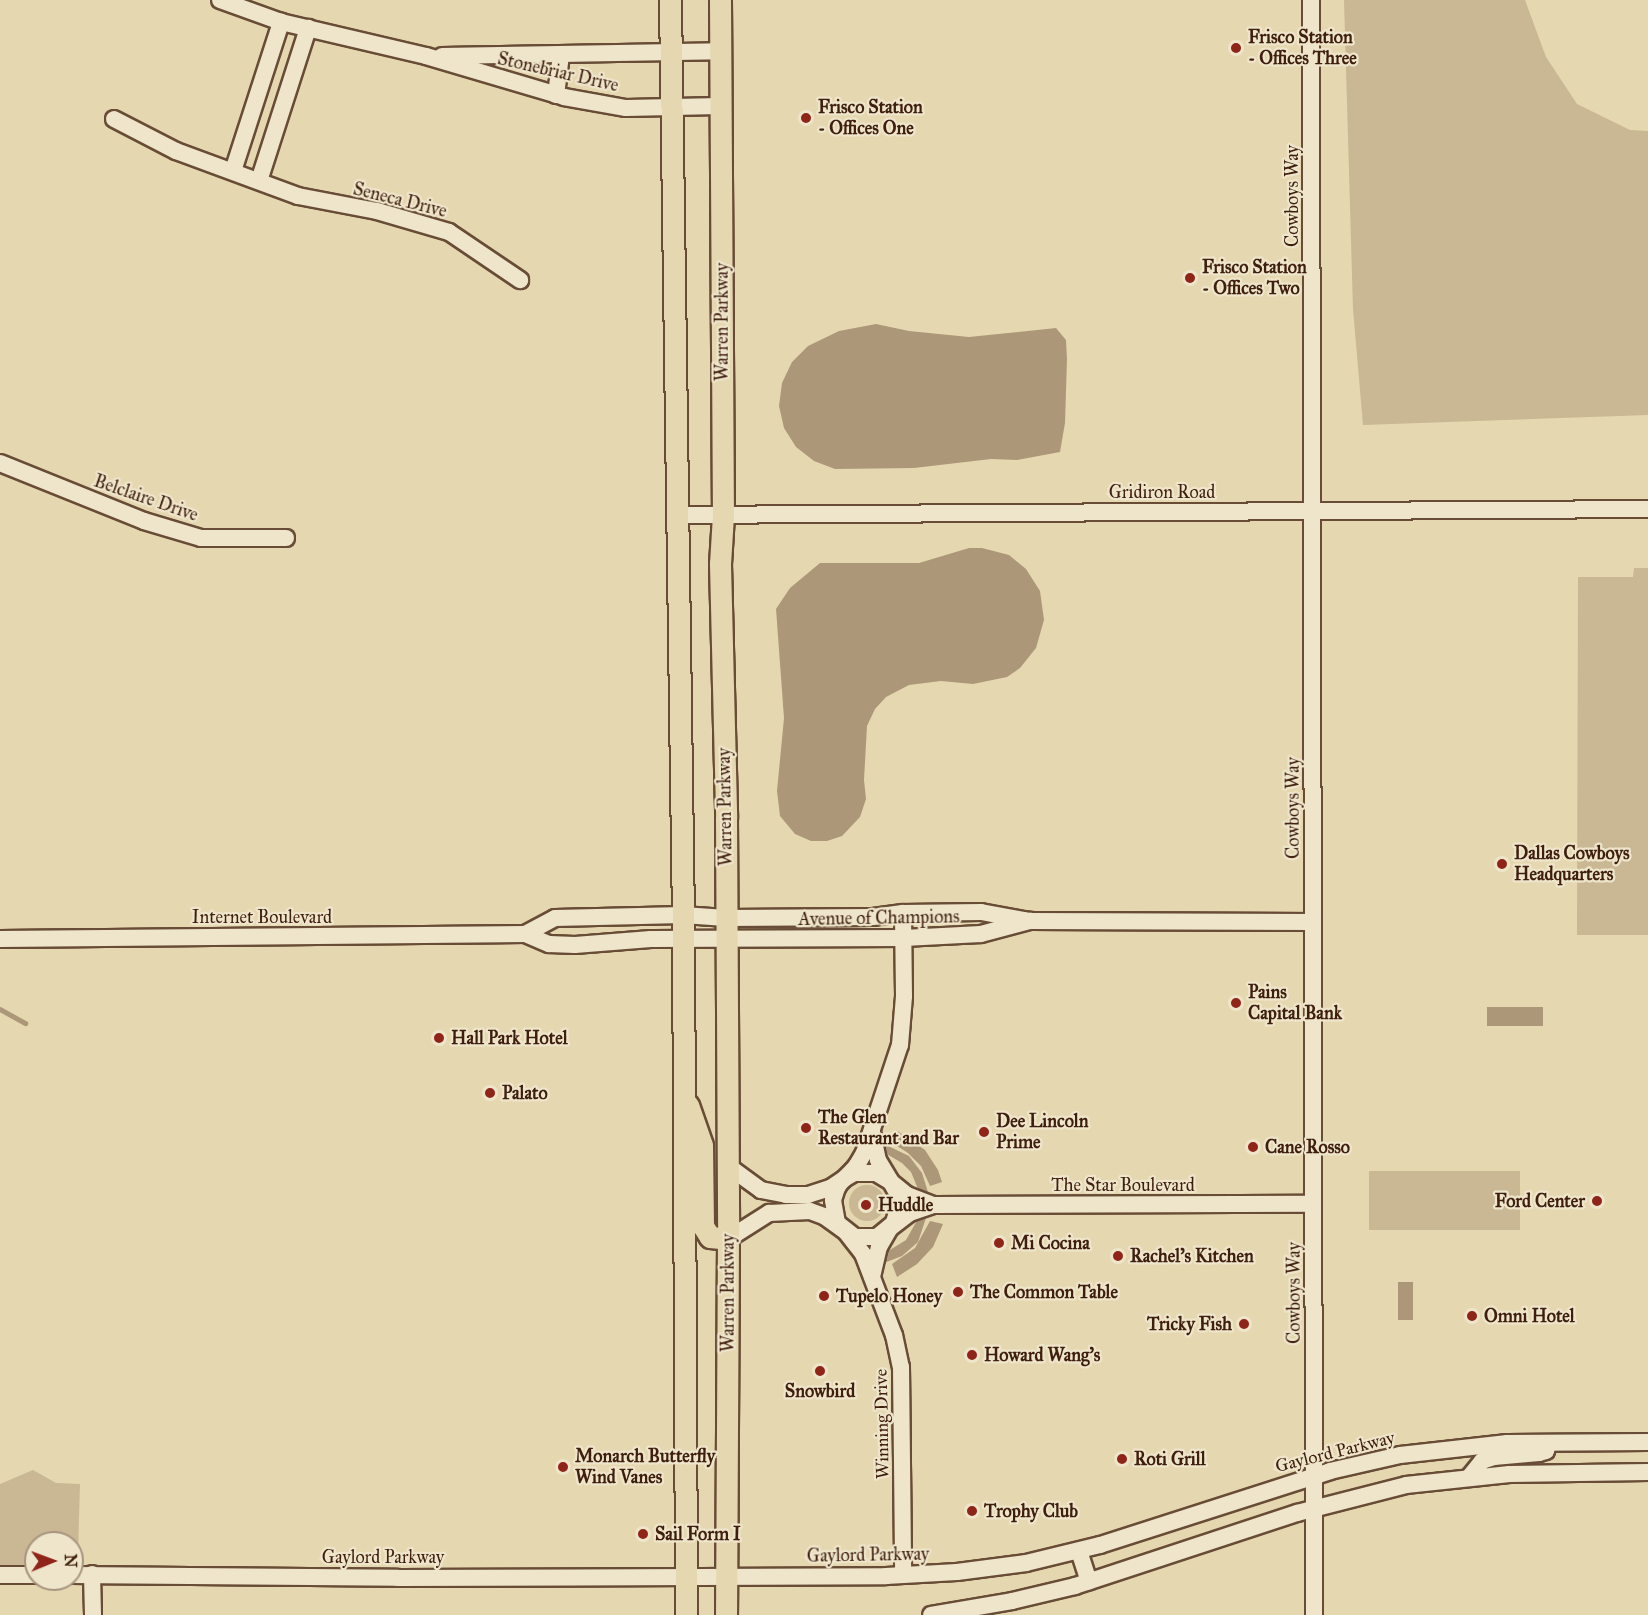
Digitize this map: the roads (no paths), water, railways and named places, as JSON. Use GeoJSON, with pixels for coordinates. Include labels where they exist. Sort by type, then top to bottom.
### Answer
{"type":"FeatureCollection","features":[{"type":"Feature","properties":{"kind":"main road"},"geometry":{"type":"LineString","coordinates":[[670,0],[683,915],[687,1615]]}},
{"type":"Feature","properties":{"kind":"main road","name":"Warren Parkway"},"geometry":{"type":"LineString","coordinates":[[720,0],[723,514],[720,564],[727,940],[728,1166],[726,1615]]}},
{"type":"Feature","properties":{"kind":"main road"},"geometry":{"type":"LineString","coordinates":[[684,1094],[702,1145],[703,1226],[710,1237],[728,1239]]}},
{"type":"Feature","properties":{"kind":"street","name":"Stonebriar Drive"},"geometry":{"type":"LineString","coordinates":[[220,0],[281,22],[426,56],[556,95],[626,108],[720,106]]}},
{"type":"Feature","properties":{"kind":"street","name":"Cowboys Way"},"geometry":{"type":"LineString","coordinates":[[1311,0],[1314,1615]]}},
{"type":"Feature","properties":{"kind":"street"},"geometry":{"type":"LineString","coordinates":[[233,171],[281,22]]}},
{"type":"Feature","properties":{"kind":"street"},"geometry":{"type":"LineString","coordinates":[[259,181],[308,28]]}},
{"type":"Feature","properties":{"kind":"street","name":"Stonebriar Drive"},"geometry":{"type":"LineString","coordinates":[[426,56],[720,51]]}},
{"type":"Feature","properties":{"kind":"street"},"geometry":{"type":"LineString","coordinates":[[556,95],[561,55]]}},
{"type":"Feature","properties":{"kind":"street","name":"Seneca Drive"},"geometry":{"type":"LineString","coordinates":[[114,119],[177,151],[298,196],[386,214],[449,232],[520,280]]}},
{"type":"Feature","properties":{"kind":"street","name":"Belclaire Drive"},"geometry":{"type":"LineString","coordinates":[[0,463],[144,521],[201,538],[286,538]]}},
{"type":"Feature","properties":{"kind":"street","name":"Gridiron Road"},"geometry":{"type":"LineString","coordinates":[[676,515],[1648,509]]}},
{"type":"Feature","properties":{"kind":"street","name":"Avenue of Champions"},"geometry":{"type":"LineString","coordinates":[[726,918],[873,917],[981,912],[1030,921],[1313,922]]}},
{"type":"Feature","properties":{"kind":"street"},"geometry":{"type":"LineString","coordinates":[[846,1232],[835,1217],[832,1206],[834,1194],[860,1161],[872,1132],[900,1045],[904,996],[903,914]]}},
{"type":"Feature","properties":{"kind":"street","name":"Internet Boulevard"},"geometry":{"type":"LineString","coordinates":[[525,934],[555,918],[683,915],[726,918]]}},
{"type":"Feature","properties":{"kind":"street","name":"Avenue of Champions"},"geometry":{"type":"LineString","coordinates":[[727,940],[904,938],[981,934],[1030,921]]}},
{"type":"Feature","properties":{"kind":"street","name":"Internet Boulevard"},"geometry":{"type":"LineString","coordinates":[[0,939],[525,934],[549,944],[683,939],[727,940]]}},
{"type":"Feature","properties":{"kind":"street"},"geometry":{"type":"LineString","coordinates":[[872,1132],[878,1160],[897,1193],[899,1205],[897,1217],[879,1247],[873,1277]]}},
{"type":"Feature","properties":{"kind":"street"},"geometry":{"type":"LineString","coordinates":[[728,1166],[761,1190],[800,1203],[824,1216],[846,1232],[866,1238],[877,1237],[890,1228]]}},
{"type":"Feature","properties":{"kind":"street"},"geometry":{"type":"LineString","coordinates":[[728,1239],[769,1213],[800,1203],[844,1179],[865,1171],[876,1173],[891,1182]]}},
{"type":"Feature","properties":{"kind":"street","name":"The Star Boulevard"},"geometry":{"type":"LineString","coordinates":[[891,1182],[907,1195],[933,1205]]}},
{"type":"Feature","properties":{"kind":"street","name":"The Star Boulevard"},"geometry":{"type":"LineString","coordinates":[[890,1228],[910,1213],[933,1205],[1313,1204]]}},
{"type":"Feature","properties":{"kind":"street","name":"Winning Drive"},"geometry":{"type":"LineString","coordinates":[[846,1232],[860,1249],[873,1277],[894,1335],[901,1367],[903,1575]]}},
{"type":"Feature","properties":{"kind":"street"},"geometry":{"type":"LineString","coordinates":[[1470,1476],[1482,1461],[1494,1457],[1546,1451],[1548,1442]]}},
{"type":"Feature","properties":{"kind":"street","name":"Gaylord Parkway"},"geometry":{"type":"LineString","coordinates":[[84,1574],[398,1578],[903,1575],[991,1568],[1079,1551],[1365,1462],[1435,1450],[1548,1442],[1648,1442]]}},
{"type":"Feature","properties":{"kind":"street"},"geometry":{"type":"LineString","coordinates":[[932,1615],[1012,1601],[1089,1581],[1314,1508],[1384,1490],[1470,1476],[1648,1472]]}},
{"type":"Feature","properties":{"kind":"street"},"geometry":{"type":"LineString","coordinates":[[1079,1551],[1089,1581]]}},
{"type":"Feature","properties":{"kind":"street"},"geometry":{"type":"LineString","coordinates":[[92,1574],[93,1615]]}},
{"type":"Feature","properties":{"kind":"street"},"geometry":{"type":"LineString","coordinates":[[0,1575],[24,1575]]}},
{"type":"Feature","properties":{"kind":"waterway"},"geometry":{"type":"LineString","coordinates":[[0,1009],[25,1023]]}},
{"type":"Feature","properties":{"kind":"place","name":"Frisco Station - Offices Three"},"geometry":{"type":"Point","coordinates":[1236,48]}},
{"type":"Feature","properties":{"kind":"place","name":"Frisco Station - Offices One"},"geometry":{"type":"Point","coordinates":[806,118]}},
{"type":"Feature","properties":{"kind":"place","name":"Frisco Station - Offices Two"},"geometry":{"type":"Point","coordinates":[1190,278]}},
{"type":"Feature","properties":{"kind":"place","name":"Dallas Cowboys Headquarters"},"geometry":{"type":"Point","coordinates":[1502,864]}},
{"type":"Feature","properties":{"kind":"place","name":"Pains Capital Bank"},"geometry":{"type":"Point","coordinates":[1236,1003]}},
{"type":"Feature","properties":{"kind":"place","name":"Hall Park Hotel"},"geometry":{"type":"Point","coordinates":[439,1038]}},
{"type":"Feature","properties":{"kind":"place","name":"Palato"},"geometry":{"type":"Point","coordinates":[490,1093]}},
{"type":"Feature","properties":{"kind":"place","name":"The Glen Restaurant and Bar"},"geometry":{"type":"Point","coordinates":[806,1128]}},
{"type":"Feature","properties":{"kind":"place","name":"Dee Lincoln Prime"},"geometry":{"type":"Point","coordinates":[984,1132]}},
{"type":"Feature","properties":{"kind":"place","name":"Cane Rosso"},"geometry":{"type":"Point","coordinates":[1253,1147]}},
{"type":"Feature","properties":{"kind":"place","name":"Ford Center"},"geometry":{"type":"Point","coordinates":[1597,1201]}},
{"type":"Feature","properties":{"kind":"place","name":"Huddle"},"geometry":{"type":"Point","coordinates":[866,1205]}},
{"type":"Feature","properties":{"kind":"place","name":"Mi Cocina"},"geometry":{"type":"Point","coordinates":[999,1243]}},
{"type":"Feature","properties":{"kind":"place","name":"Rachel's Kitchen"},"geometry":{"type":"Point","coordinates":[1118,1256]}},
{"type":"Feature","properties":{"kind":"place","name":"The Common Table"},"geometry":{"type":"Point","coordinates":[958,1292]}},
{"type":"Feature","properties":{"kind":"place","name":"Tupelo Honey"},"geometry":{"type":"Point","coordinates":[824,1296]}},
{"type":"Feature","properties":{"kind":"place","name":"Omni Hotel"},"geometry":{"type":"Point","coordinates":[1472,1316]}},
{"type":"Feature","properties":{"kind":"place","name":"Tricky Fish"},"geometry":{"type":"Point","coordinates":[1244,1324]}},
{"type":"Feature","properties":{"kind":"place","name":"Howard Wang's"},"geometry":{"type":"Point","coordinates":[972,1355]}},
{"type":"Feature","properties":{"kind":"place","name":"Snowbird"},"geometry":{"type":"Point","coordinates":[820,1371]}},
{"type":"Feature","properties":{"kind":"place","name":"Roti Grill"},"geometry":{"type":"Point","coordinates":[1122,1459]}},
{"type":"Feature","properties":{"kind":"place","name":"Monarch Butterfly Wind Vanes"},"geometry":{"type":"Point","coordinates":[563,1467]}},
{"type":"Feature","properties":{"kind":"place","name":"Trophy Club"},"geometry":{"type":"Point","coordinates":[972,1511]}},
{"type":"Feature","properties":{"kind":"place","name":"Sail Form I"},"geometry":{"type":"Point","coordinates":[643,1534]}}]}
